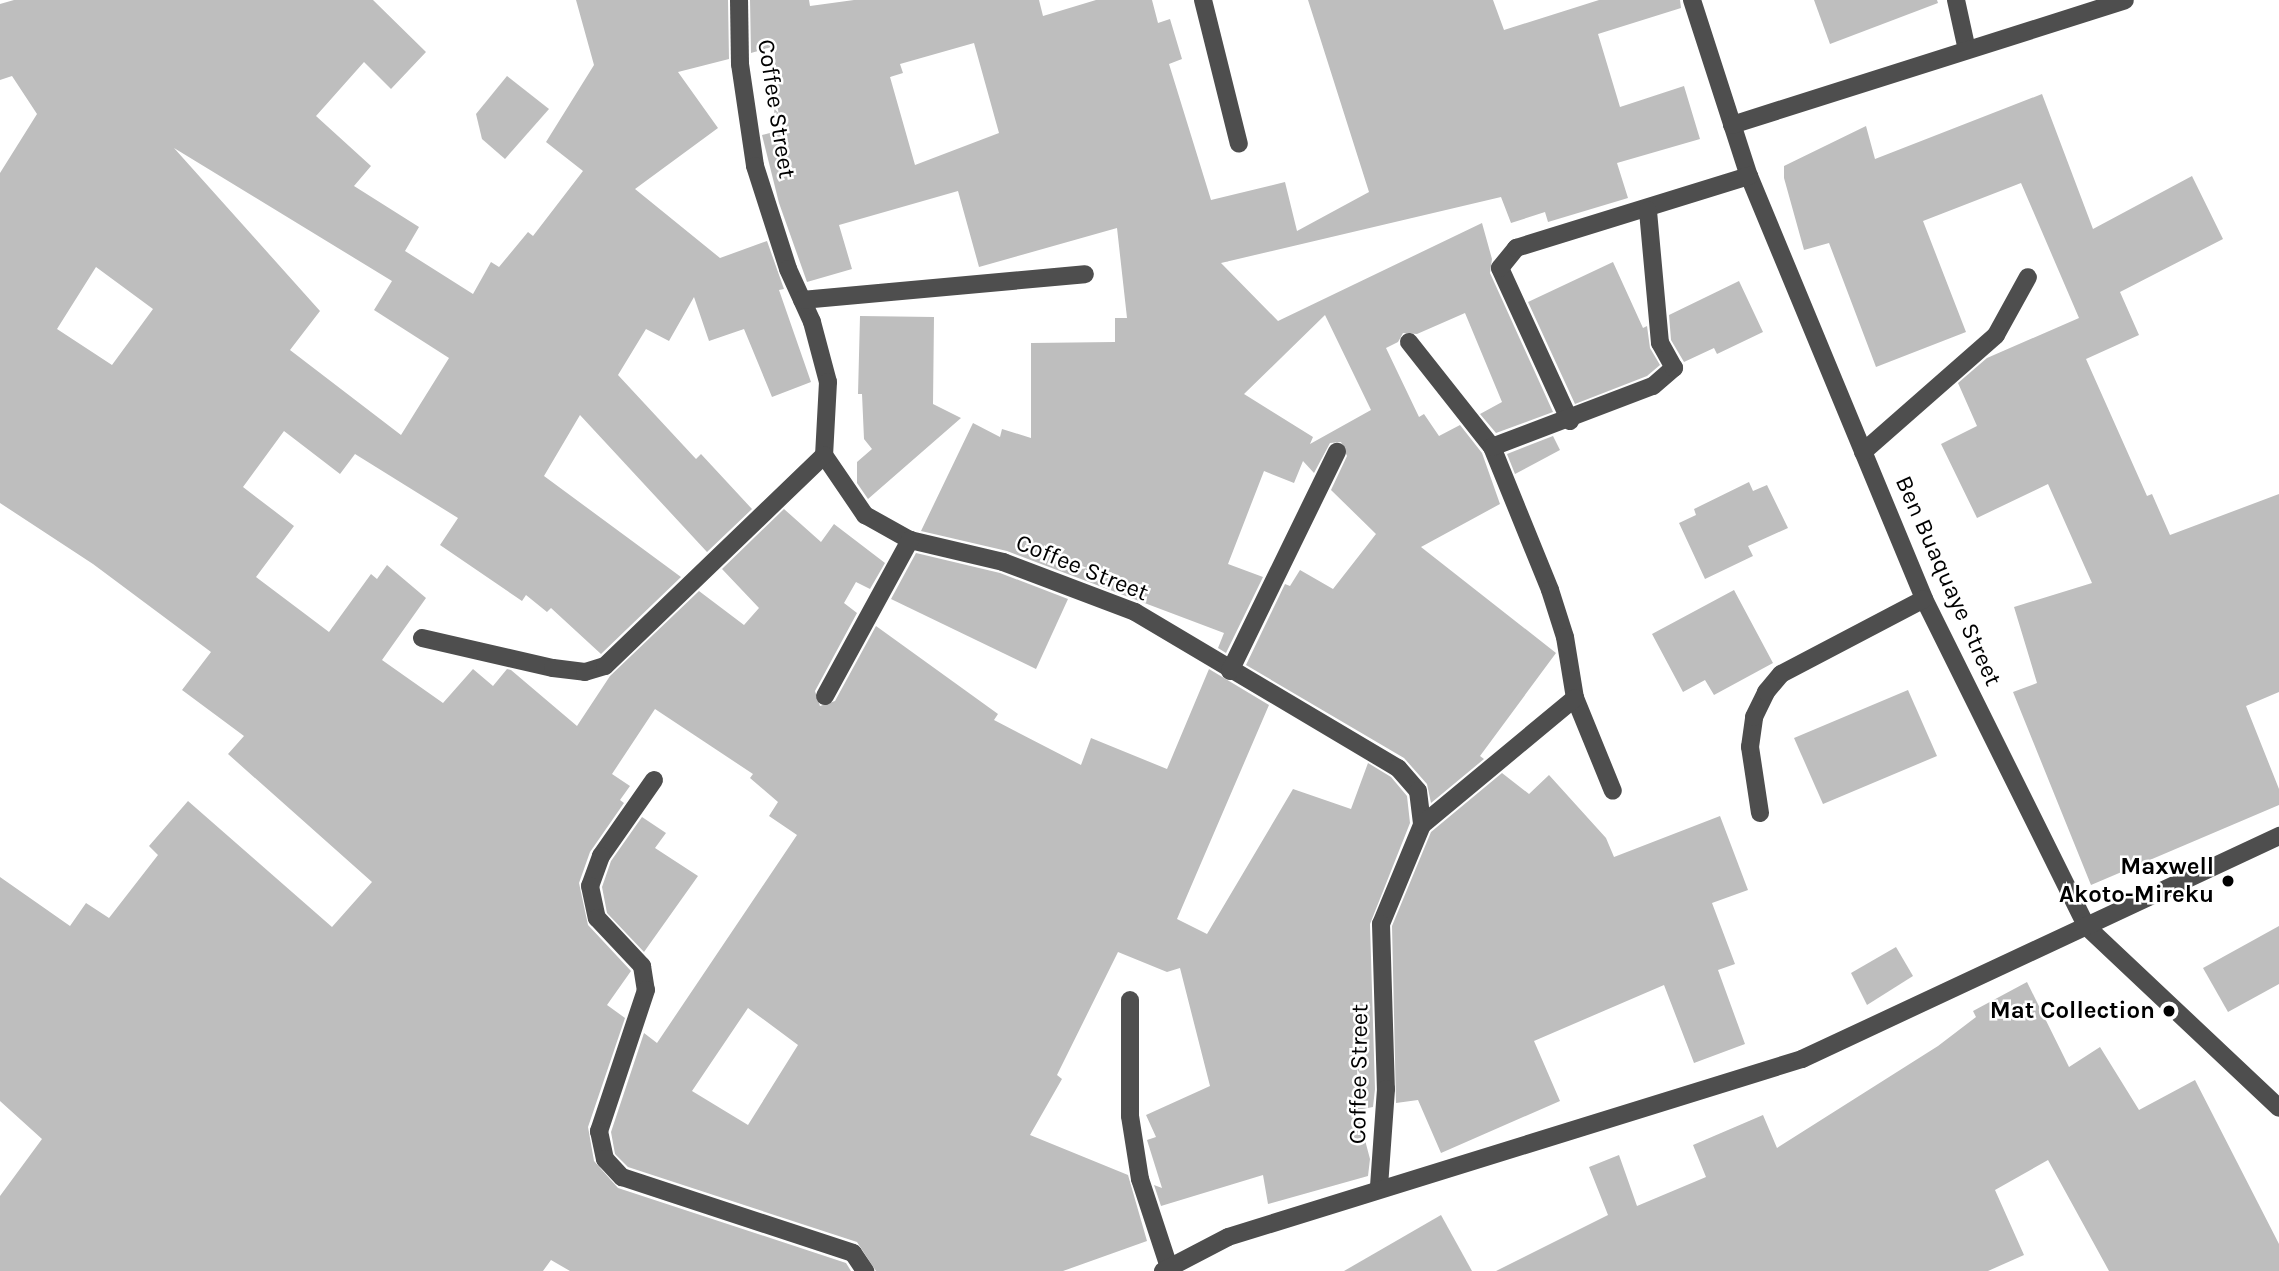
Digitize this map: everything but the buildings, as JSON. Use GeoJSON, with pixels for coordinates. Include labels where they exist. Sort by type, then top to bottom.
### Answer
{"type":"FeatureCollection","features":[{"type":"Feature","properties":{"kind":"street","name":"Coffee Street"},"geometry":{"type":"LineString","coordinates":[[739,0],[740,64],[755,166],[828,382],[824,455],[865,514],[910,540],[1003,562],[1135,612],[1230,671],[1398,768],[1418,791],[1422,825],[1381,924],[1386,1089],[1379,1187]]}},
{"type":"Feature","properties":{"kind":"street"},"geometry":{"type":"LineString","coordinates":[[1203,0],[1239,144]]}},
{"type":"Feature","properties":{"kind":"street","name":"Ben Buaquaye Street"},"geometry":{"type":"LineString","coordinates":[[1692,0],[1749,176],[1924,599],[2086,926],[2279,1108]]}},
{"type":"Feature","properties":{"kind":"street"},"geometry":{"type":"LineString","coordinates":[[1956,0],[1967,50]]}},
{"type":"Feature","properties":{"kind":"street"},"geometry":{"type":"LineString","coordinates":[[1732,125],[2125,0]]}},
{"type":"Feature","properties":{"kind":"street"},"geometry":{"type":"LineString","coordinates":[[1570,421],[1500,268],[1516,248],[1648,211],[1749,176]]}},
{"type":"Feature","properties":{"kind":"street"},"geometry":{"type":"LineString","coordinates":[[1492,447],[1570,421],[1653,386],[1674,368],[1660,343],[1648,211]]}},
{"type":"Feature","properties":{"kind":"street"},"geometry":{"type":"LineString","coordinates":[[802,300],[1085,274]]}},
{"type":"Feature","properties":{"kind":"street"},"geometry":{"type":"LineString","coordinates":[[1863,452],[1996,335],[2028,277]]}},
{"type":"Feature","properties":{"kind":"street"},"geometry":{"type":"LineString","coordinates":[[1409,342],[1492,447],[1550,590],[1565,637],[1575,698],[1613,791]]}},
{"type":"Feature","properties":{"kind":"street"},"geometry":{"type":"LineString","coordinates":[[1230,671],[1337,452]]}},
{"type":"Feature","properties":{"kind":"street"},"geometry":{"type":"LineString","coordinates":[[422,638],[553,668],[585,672],[605,666],[824,455]]}},
{"type":"Feature","properties":{"kind":"street"},"geometry":{"type":"LineString","coordinates":[[825,696],[910,540]]}},
{"type":"Feature","properties":{"kind":"street"},"geometry":{"type":"LineString","coordinates":[[1760,813],[1750,747],[1754,717],[1766,692],[1781,674],[1924,599]]}},
{"type":"Feature","properties":{"kind":"street"},"geometry":{"type":"LineString","coordinates":[[1422,825],[1575,698]]}},
{"type":"Feature","properties":{"kind":"street"},"geometry":{"type":"LineString","coordinates":[[654,780],[601,856],[590,886],[597,918],[642,965],[646,990],[599,1131],[605,1159],[622,1177],[853,1254],[865,1271]]}},
{"type":"Feature","properties":{"kind":"street"},"geometry":{"type":"LineString","coordinates":[[1130,1000],[1130,1116],[1140,1179],[1166,1269],[1228,1237],[1379,1187],[1431,1176],[1802,1059],[2279,836]]}},
{"type":"Feature","properties":{"kind":"place","name":"Maxwell Akoto-Mireku"},"geometry":{"type":"Point","coordinates":[2228,881]}},
{"type":"Feature","properties":{"kind":"place","name":"Mat Collection"},"geometry":{"type":"Point","coordinates":[2169,1011]}}]}
